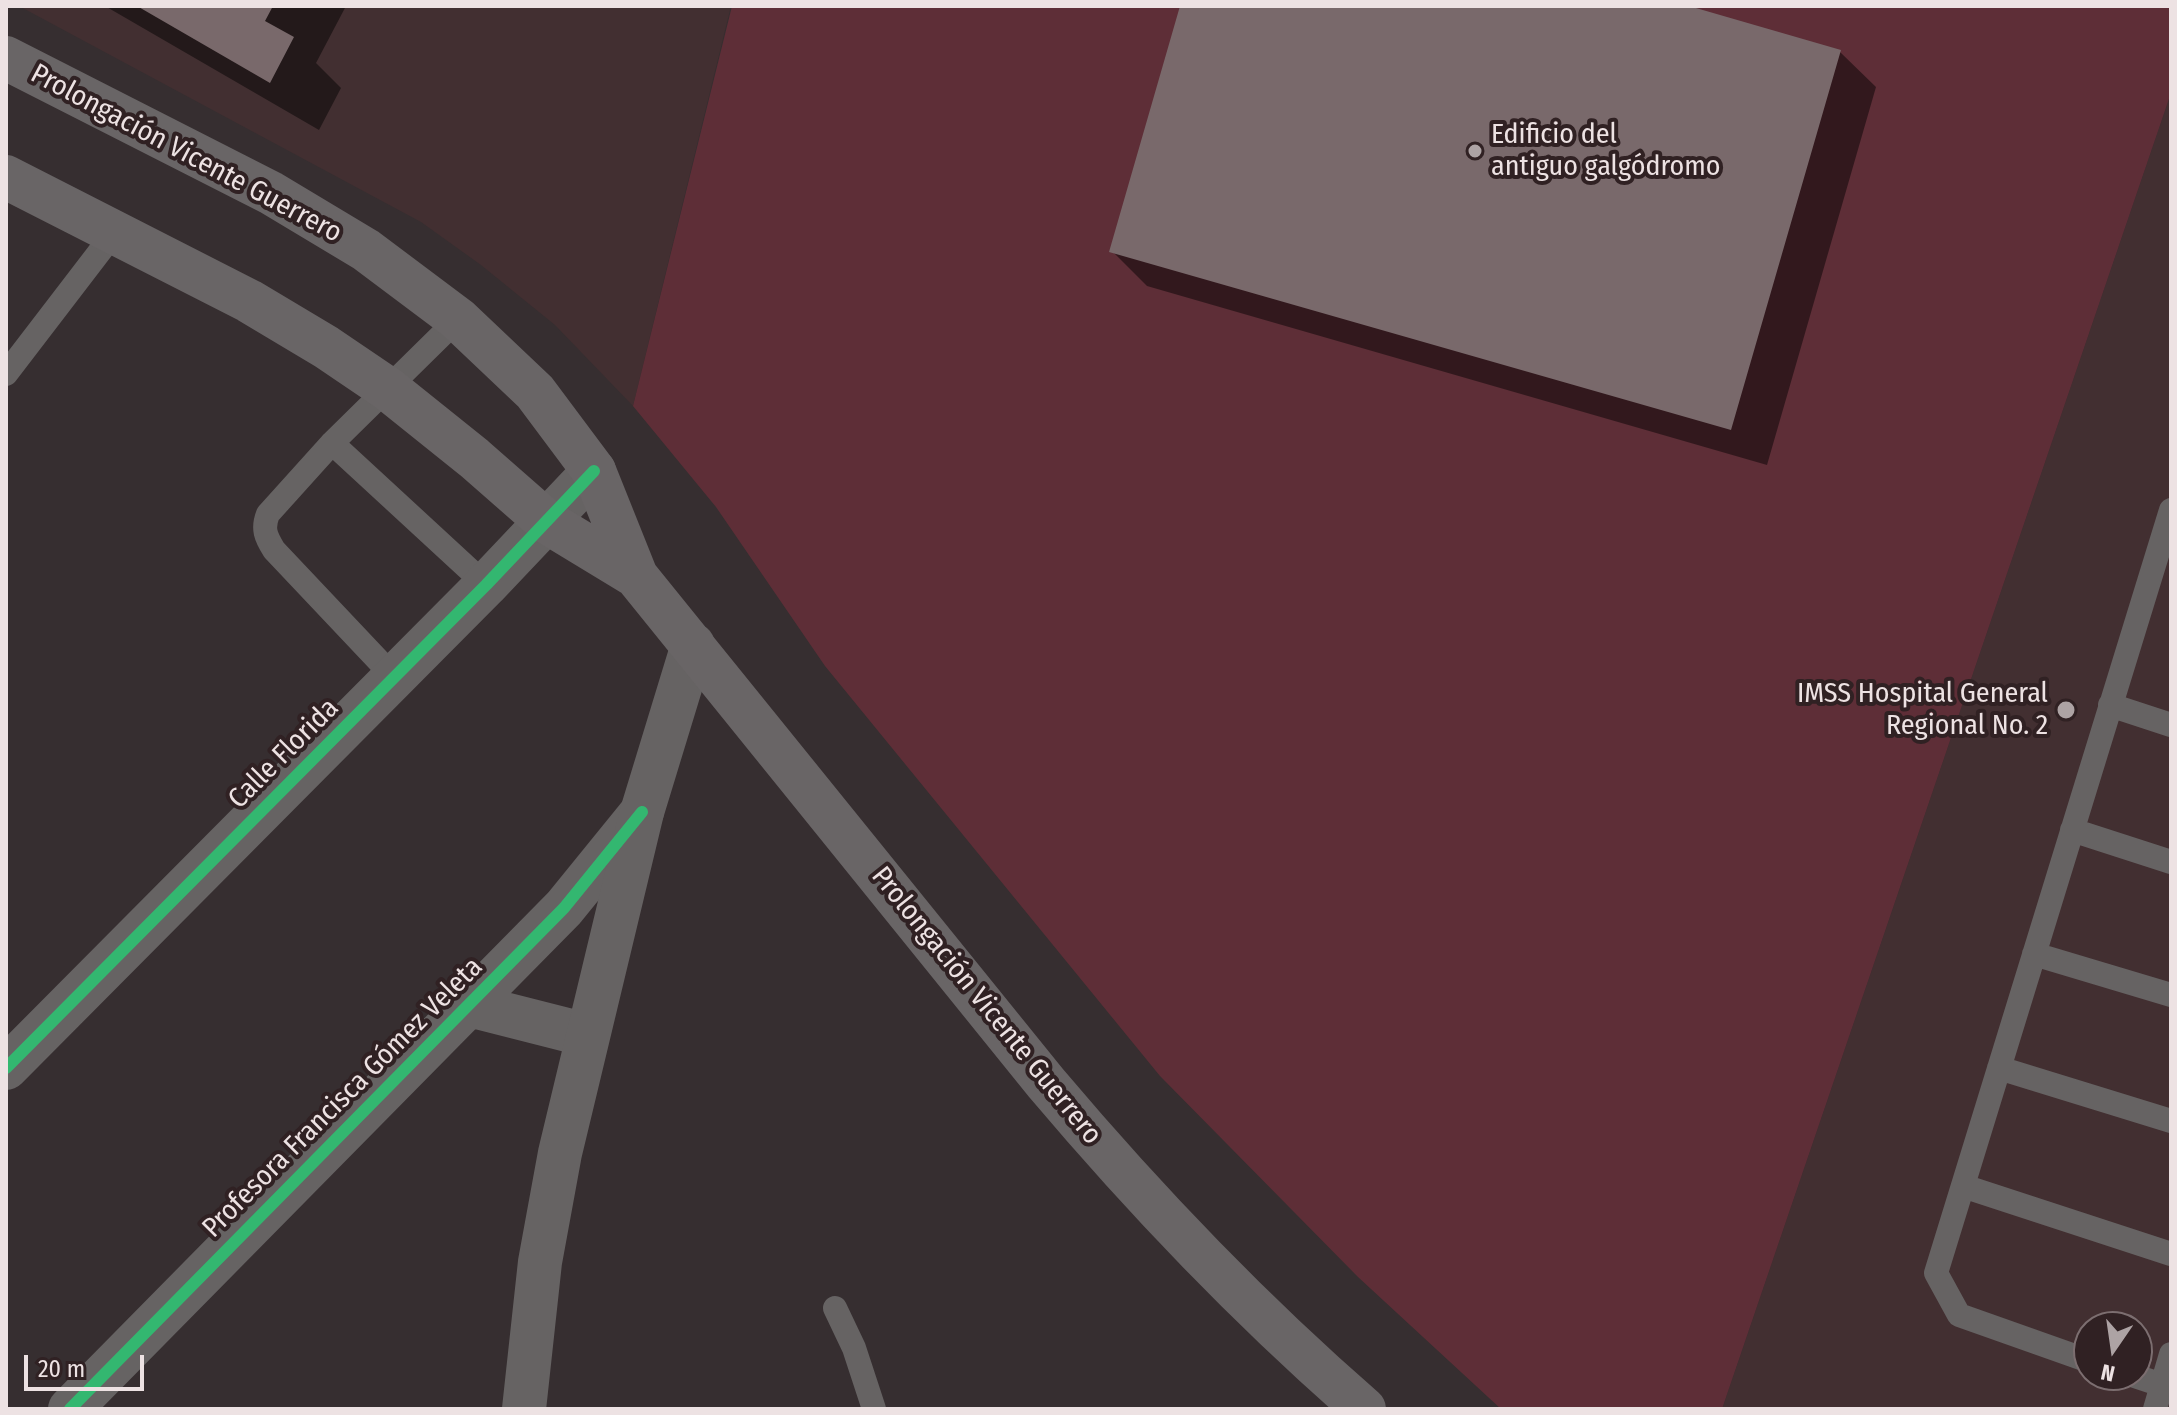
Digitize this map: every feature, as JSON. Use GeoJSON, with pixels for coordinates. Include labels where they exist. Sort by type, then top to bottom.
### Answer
{"type":"FeatureCollection","features":[{"type":"Feature","properties":{"kind":"main road","name":"Prolongación Vicente Guerrero"},"geometry":{"type":"LineString","coordinates":[[6,58],[271,193],[366,250],[458,319],[535,392],[594,471],[636,576],[1109,1157],[1243,1298],[1364,1409]]}},
{"type":"Feature","properties":{"kind":"main road","name":"Prolongación Vicente Guerrero"},"geometry":{"type":"LineString","coordinates":[[6,177],[249,301],[326,347],[388,389],[547,522],[636,576]]}},
{"type":"Feature","properties":{"kind":"street","name":"Calle Florida"},"geometry":{"type":"LineString","coordinates":[[6,1068],[486,585],[594,471]]}},
{"type":"Feature","properties":{"kind":"street"},"geometry":{"type":"LineString","coordinates":[[524,1409],[540,1262],[560,1153],[642,812],[693,645]]}},
{"type":"Feature","properties":{"kind":"street","name":"Profesora Francisca Gómez Veleta"},"geometry":{"type":"LineString","coordinates":[[70,1409],[564,908],[642,812]]}},
{"type":"Feature","properties":{"kind":"street","name":"Profesora Francisca Gómez Veleta"},"geometry":{"type":"LineString","coordinates":[[469,1005],[587,1035]]}},
{"type":"Feature","properties":{"kind":"lane"},"geometry":{"type":"LineString","coordinates":[[6,374],[114,233]]}},
{"type":"Feature","properties":{"kind":"lane"},"geometry":{"type":"LineString","coordinates":[[394,677],[274,550],[266,537],[264,525],[268,514],[332,443],[458,319]]}},
{"type":"Feature","properties":{"kind":"lane"},"geometry":{"type":"LineString","coordinates":[[332,443],[486,585]]}},
{"type":"Feature","properties":{"kind":"lane"},"geometry":{"type":"LineString","coordinates":[[2073,1355],[1959,1315],[1936,1273],[2110,705],[2162,575],[2171,510]]}},
{"type":"Feature","properties":{"kind":"lane"},"geometry":{"type":"LineString","coordinates":[[2110,705],[2171,725]]}},
{"type":"Feature","properties":{"kind":"lane"},"geometry":{"type":"LineString","coordinates":[[2072,830],[2171,862]]}},
{"type":"Feature","properties":{"kind":"lane"},"geometry":{"type":"LineString","coordinates":[[2034,954],[2171,995]]}},
{"type":"Feature","properties":{"kind":"lane"},"geometry":{"type":"LineString","coordinates":[[1999,1068],[2171,1121]]}},
{"type":"Feature","properties":{"kind":"lane"},"geometry":{"type":"LineString","coordinates":[[1963,1186],[2171,1254]]}},
{"type":"Feature","properties":{"kind":"lane"},"geometry":{"type":"LineString","coordinates":[[835,1308],[854,1348],[872,1403]]}},
{"type":"Feature","properties":{"kind":"lane"},"geometry":{"type":"LineString","coordinates":[[2155,1409],[2171,1354]]}},
{"type":"Feature","properties":{"kind":"lane"},"geometry":{"type":"LineString","coordinates":[[2153,1382],[2162,1385]]}},
{"type":"Feature","properties":{"kind":"shaded area"},"geometry":{"type":"Polygon","coordinates":[[[19,6],[731,6],[633,406],[555,325],[481,265],[421,222],[19,6]]]}},
{"type":"Feature","properties":{"kind":"shaded area"},"geometry":{"type":"Polygon","coordinates":[[[732,6],[2171,6],[2171,93],[1722,1409],[1501,1409],[1358,1277],[1160,1076],[825,666],[716,507],[633,406],[732,6]]]}},
{"type":"Feature","properties":{"kind":"shaded area","name":"IMSS Hospital General Regional No. 2"},"geometry":{"type":"Polygon","coordinates":[[[2171,93],[2171,1409],[1722,1409],[2171,93]]]}},
{"type":"Feature","properties":{"kind":"building"},"geometry":{"type":"Polygon","coordinates":[[[137,6],[273,6],[265,21],[294,37],[270,83],[137,6]]]}},
{"type":"Feature","properties":{"kind":"building","name":"Edificio del antiguo galgódromo"},"geometry":{"type":"Polygon","coordinates":[[[1180,6],[1689,6],[1841,50],[1731,430],[1109,252],[1180,6]]]}},
{"type":"Feature","properties":{"kind":"cycle path"},"geometry":{"type":"LineString","coordinates":[[6,1068],[486,585],[594,471]]}},
{"type":"Feature","properties":{"kind":"cycle path"},"geometry":{"type":"LineString","coordinates":[[70,1409],[564,908],[642,812]]}},
{"type":"Feature","properties":{"kind":"place","name":"Edificio del antiguo galgódromo"},"geometry":{"type":"Point","coordinates":[1475,151]}},
{"type":"Feature","properties":{"kind":"place","name":"IMSS Hospital General Regional No. 2"},"geometry":{"type":"Point","coordinates":[2066,710]}}]}
